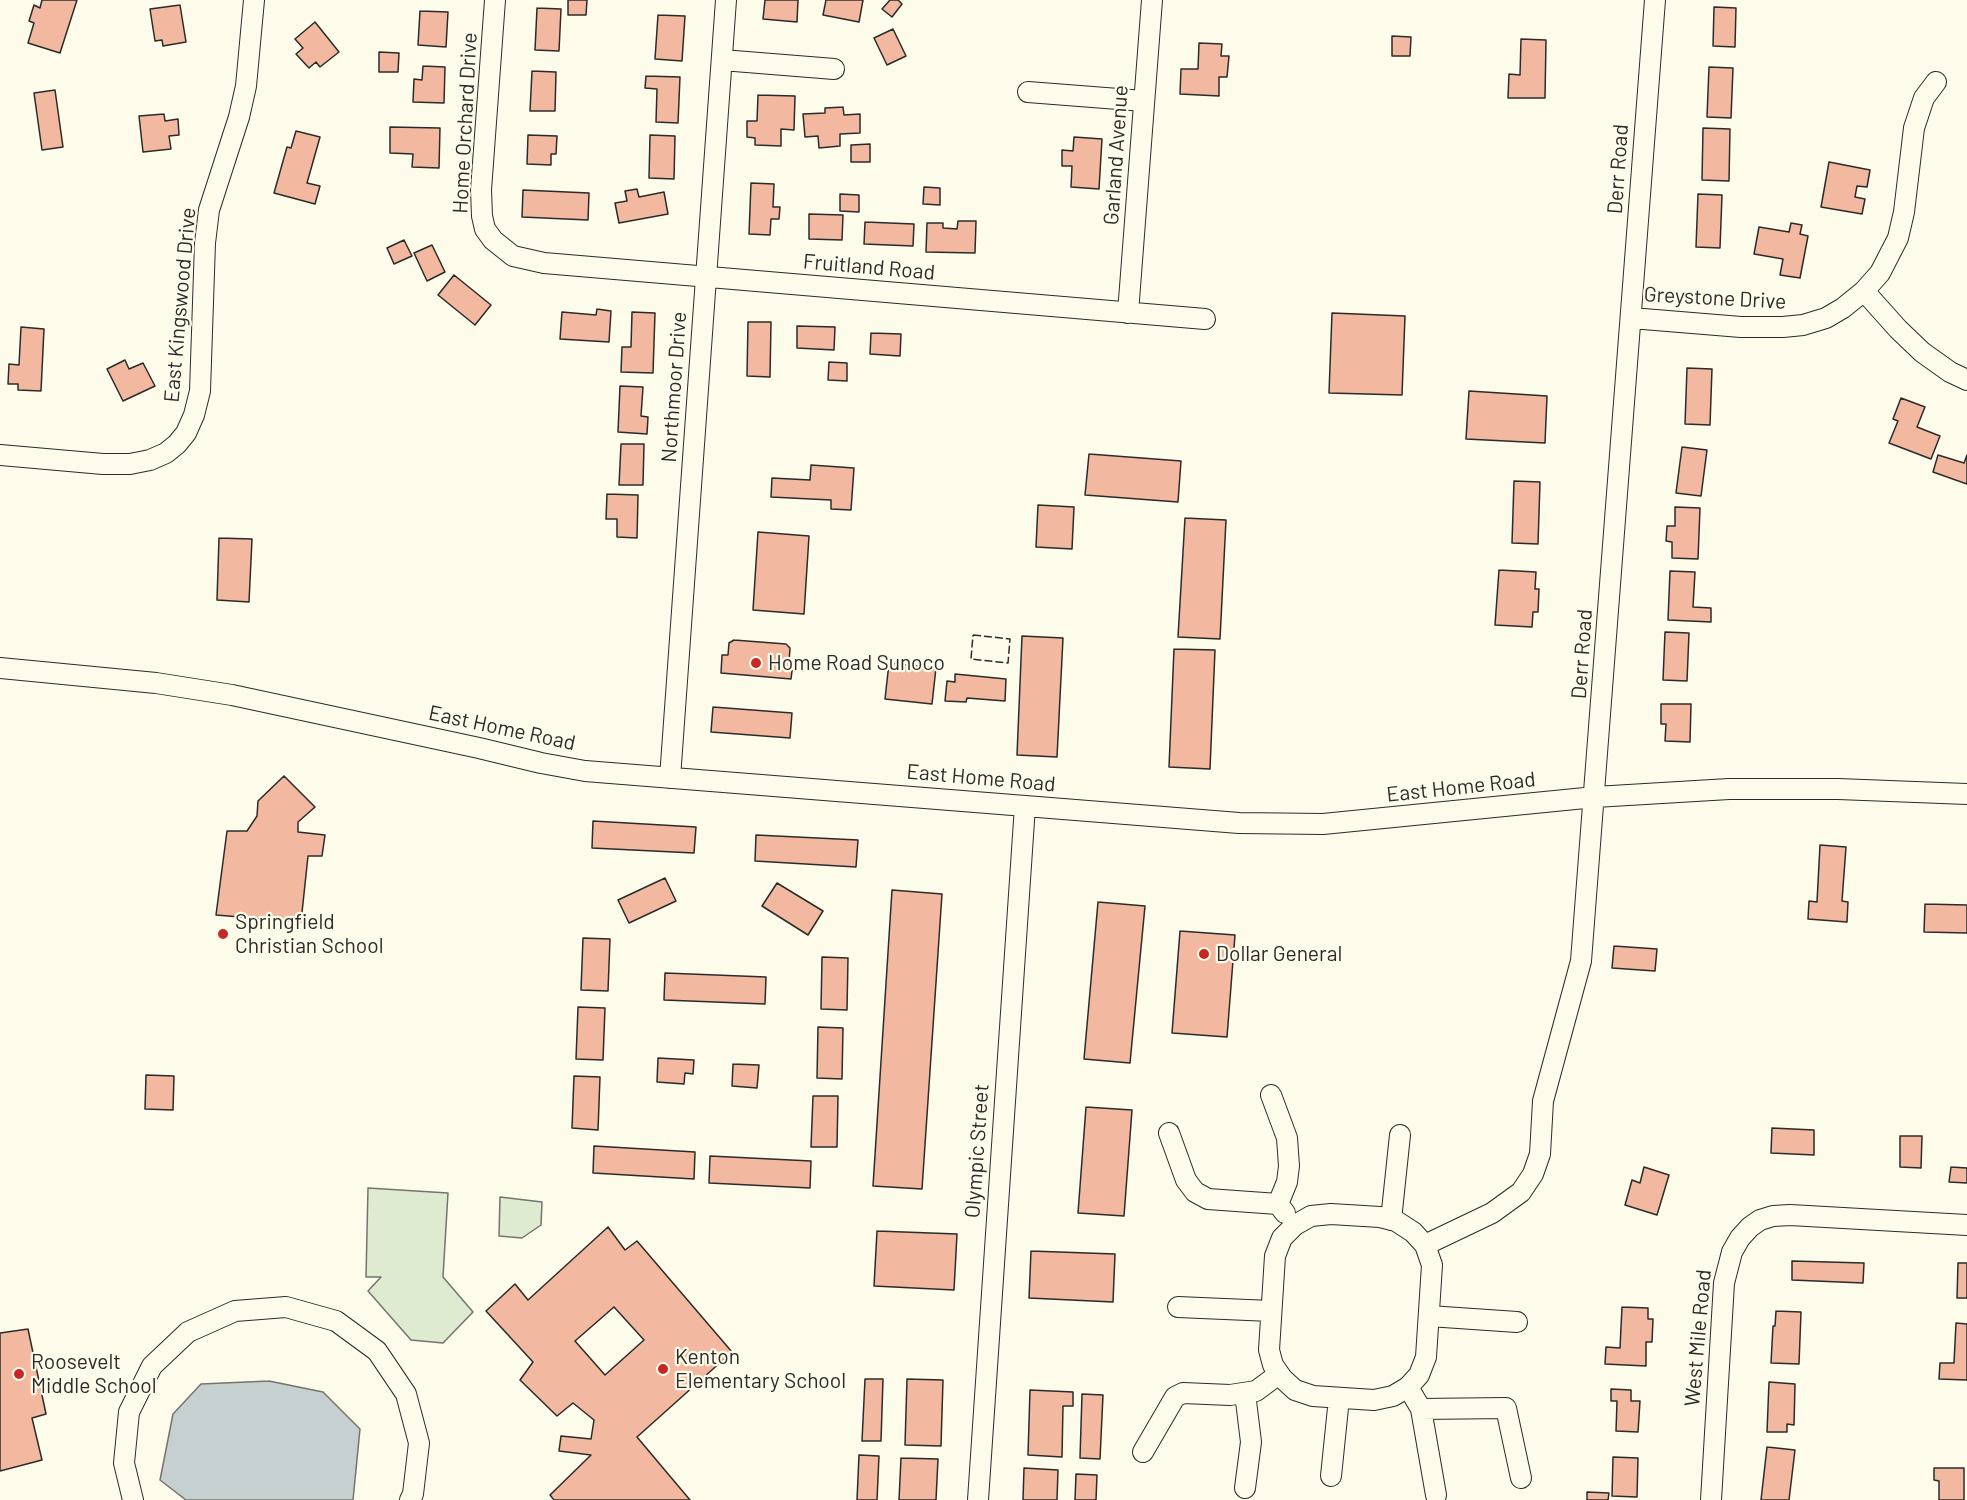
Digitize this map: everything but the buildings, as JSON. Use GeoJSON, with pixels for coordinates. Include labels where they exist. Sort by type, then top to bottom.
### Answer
{"type":"FeatureCollection","features":[{"type":"Feature","properties":{"kind":"street","name":"East Kingswood Drive"},"geometry":{"type":"LineString","coordinates":[[0,455],[103,464],[130,464],[150,460],[166,453],[186,433],[194,415],[200,391],[205,243],[209,210],[239,117],[246,86],[254,0]]}},
{"type":"Feature","properties":{"kind":"street","name":"Home Orchard Drive"},"geometry":{"type":"LineString","coordinates":[[495,0],[481,190],[482,216],[493,240],[513,256],[528,260]]}},
{"type":"Feature","properties":{"kind":"street","name":"Northmoor Drive"},"geometry":{"type":"LineString","coordinates":[[670,778],[726,0]]}},
{"type":"Feature","properties":{"kind":"street","name":"Garland Avenue"},"geometry":{"type":"LineString","coordinates":[[1128,313],[1152,0]]}},
{"type":"Feature","properties":{"kind":"street","name":"Derr Road"},"geometry":{"type":"LineString","coordinates":[[1425,1245],[1492,1213],[1521,1192],[1533,1174],[1540,1154],[1543,1101],[1581,961],[1655,0]]}},
{"type":"Feature","properties":{"kind":"street"},"geometry":{"type":"LineString","coordinates":[[722,60],[834,69]]}},
{"type":"Feature","properties":{"kind":"street","name":"Greystone Drive"},"geometry":{"type":"LineString","coordinates":[[1631,318],[1741,327],[1793,326],[1826,318],[1843,308],[1864,291],[1880,273],[1898,238],[1904,212],[1914,128],[1921,104],[1936,82]]}},
{"type":"Feature","properties":{"kind":"street"},"geometry":{"type":"LineString","coordinates":[[1029,92],[1144,101]]}},
{"type":"Feature","properties":{"kind":"street","name":"Fruitland Road"},"geometry":{"type":"LineString","coordinates":[[528,260],[1205,319]]}},
{"type":"Feature","properties":{"kind":"street"},"geometry":{"type":"LineString","coordinates":[[1864,291],[1922,352],[1950,372],[1967,380]]}},
{"type":"Feature","properties":{"kind":"street","name":"East Home Road"},"geometry":{"type":"LineString","coordinates":[[0,668],[156,683],[232,695],[585,771],[1239,823],[1323,824],[1595,797],[1740,789],[1838,789],[1967,794]]}},
{"type":"Feature","properties":{"kind":"street","name":"Olympic Street"},"geometry":{"type":"LineString","coordinates":[[978,1500],[1025,806]]}},
{"type":"Feature","properties":{"kind":"street"},"geometry":{"type":"LineString","coordinates":[[1271,1095],[1287,1138],[1289,1166],[1287,1182],[1278,1204]]}},
{"type":"Feature","properties":{"kind":"street"},"geometry":{"type":"LineString","coordinates":[[1169,1133],[1186,1180],[1195,1192],[1208,1199],[1278,1204],[1295,1225]]}},
{"type":"Feature","properties":{"kind":"street"},"geometry":{"type":"LineString","coordinates":[[1391,1220],[1400,1135]]}},
{"type":"Feature","properties":{"kind":"street"},"geometry":{"type":"LineString","coordinates":[[1331,1214],[1391,1220],[1413,1232],[1425,1245],[1432,1265],[1426,1357],[1419,1375],[1408,1388],[1393,1396],[1374,1400],[1313,1396],[1295,1390],[1279,1374],[1273,1365],[1269,1350],[1275,1256],[1282,1238],[1295,1225],[1311,1216],[1331,1214]]}},
{"type":"Feature","properties":{"kind":"street","name":"West Mile Road"},"geometry":{"type":"LineString","coordinates":[[1711,1500],[1724,1283],[1732,1252],[1750,1227],[1773,1216],[1790,1215],[1967,1225]]}},
{"type":"Feature","properties":{"kind":"street"},"geometry":{"type":"LineString","coordinates":[[133,1500],[124,1463],[129,1412],[152,1366],[188,1332],[235,1311],[286,1307],[336,1321],[378,1351],[406,1394],[418,1443],[413,1494],[410,1500]]}},
{"type":"Feature","properties":{"kind":"street"},"geometry":{"type":"LineString","coordinates":[[1178,1307],[1272,1311]]}},
{"type":"Feature","properties":{"kind":"street"},"geometry":{"type":"LineString","coordinates":[[1429,1316],[1517,1322]]}},
{"type":"Feature","properties":{"kind":"street"},"geometry":{"type":"LineString","coordinates":[[1143,1452],[1175,1397],[1183,1393],[1230,1395],[1256,1391],[1279,1374]]}},
{"type":"Feature","properties":{"kind":"street"},"geometry":{"type":"LineString","coordinates":[[1408,1388],[1420,1408],[1436,1495]]}},
{"type":"Feature","properties":{"kind":"street"},"geometry":{"type":"LineString","coordinates":[[1245,1393],[1251,1442],[1245,1488]]}},
{"type":"Feature","properties":{"kind":"street"},"geometry":{"type":"LineString","coordinates":[[1331,1476],[1339,1398]]}},
{"type":"Feature","properties":{"kind":"street"},"geometry":{"type":"LineString","coordinates":[[1420,1408],[1506,1408],[1521,1478]]}},
{"type":"Feature","properties":{"kind":"green space"},"geometry":{"type":"Polygon","coordinates":[[[368,1188],[448,1193],[443,1277],[473,1312],[443,1343],[411,1340],[368,1291],[381,1277],[366,1277],[368,1188]]]}},
{"type":"Feature","properties":{"kind":"green space"},"geometry":{"type":"Polygon","coordinates":[[[500,1197],[542,1202],[541,1225],[522,1238],[499,1236],[500,1197]]]}},
{"type":"Feature","properties":{"kind":"shaded area"},"geometry":{"type":"Polygon","coordinates":[[[269,1381],[323,1392],[360,1429],[353,1500],[186,1500],[160,1480],[173,1414],[201,1384],[269,1381]]]}},
{"type":"Feature","properties":{"kind":"fence"},"geometry":{"type":"LineString","coordinates":[[973,635],[1010,639],[1008,663],[971,659],[973,635]]}},
{"type":"Feature","properties":{"kind":"place","name":"Home Road Sunoco"},"geometry":{"type":"Point","coordinates":[756,663]}},
{"type":"Feature","properties":{"kind":"place","name":"Springfield Christian School"},"geometry":{"type":"Point","coordinates":[223,934]}},
{"type":"Feature","properties":{"kind":"place","name":"Dollar General"},"geometry":{"type":"Point","coordinates":[1204,954]}},
{"type":"Feature","properties":{"kind":"place","name":"Kenton Elementary School"},"geometry":{"type":"Point","coordinates":[663,1369]}},
{"type":"Feature","properties":{"kind":"place","name":"Roosevelt Middle School"},"geometry":{"type":"Point","coordinates":[19,1374]}}]}
